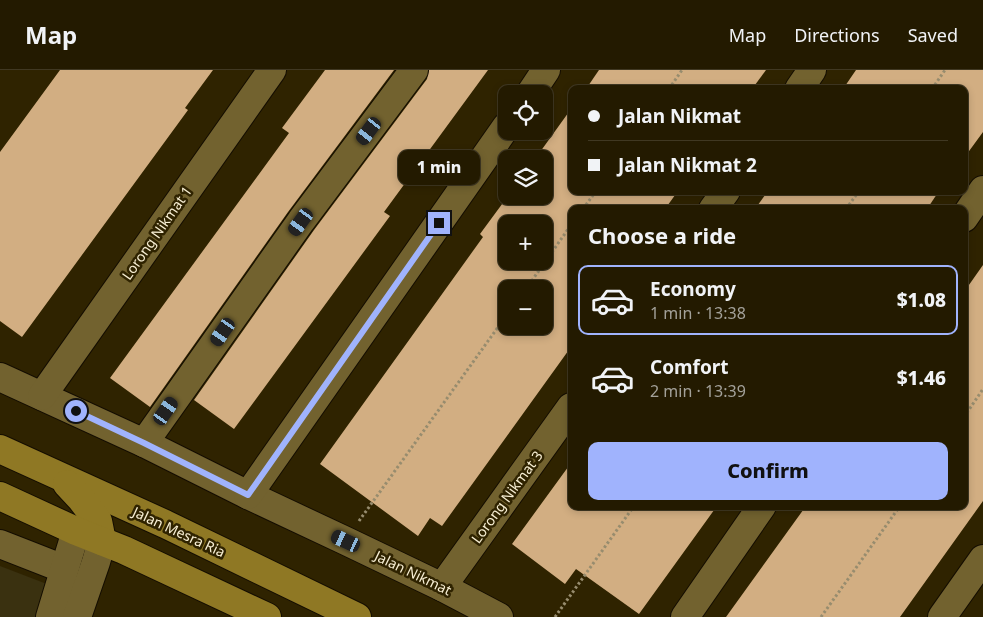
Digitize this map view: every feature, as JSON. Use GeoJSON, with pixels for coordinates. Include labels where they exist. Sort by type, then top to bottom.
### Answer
{"type":"FeatureCollection","features":[{"type":"Feature","properties":{"kind":"main road","name":"Jalan Mesra Ria"},"geometry":{"type":"LineString","coordinates":[[0,449],[165,524],[357,617]]}},
{"type":"Feature","properties":{"kind":"main road"},"geometry":{"type":"LineString","coordinates":[[62,478],[81,499],[92,531]]}},
{"type":"Feature","properties":{"kind":"main road"},"geometry":{"type":"LineString","coordinates":[[0,496],[92,531],[124,550],[267,617]]}},
{"type":"Feature","properties":{"kind":"main road"},"geometry":{"type":"LineString","coordinates":[[92,531],[110,519],[165,524]]}},
{"type":"Feature","properties":{"kind":"street","name":"Lorong Nikmat 1"},"geometry":{"type":"LineString","coordinates":[[42,396],[272,70]]}},
{"type":"Feature","properties":{"kind":"street"},"geometry":{"type":"LineString","coordinates":[[144,443],[301,222],[414,70]]}},
{"type":"Feature","properties":{"kind":"street"},"geometry":{"type":"LineString","coordinates":[[536,85],[546,70]]}},
{"type":"Feature","properties":{"kind":"street"},"geometry":{"type":"LineString","coordinates":[[802,85],[812,70]]}},
{"type":"Feature","properties":{"kind":"street"},"geometry":{"type":"LineString","coordinates":[[248,495],[498,138]]}},
{"type":"Feature","properties":{"kind":"street"},"geometry":{"type":"LineString","coordinates":[[968,212],[983,190]]}},
{"type":"Feature","properties":{"kind":"street","name":"Jalan Nikmat"},"geometry":{"type":"LineString","coordinates":[[0,378],[144,443],[499,617]]}},
{"type":"Feature","properties":{"kind":"street","name":"Lorong Nikmat 3"},"geometry":{"type":"LineString","coordinates":[[442,588],[568,411]]}},
{"type":"Feature","properties":{"kind":"street"},"geometry":{"type":"LineString","coordinates":[[685,617],[759,510]]}},
{"type":"Feature","properties":{"kind":"street"},"geometry":{"type":"LineString","coordinates":[[50,617],[64,569],[92,531]]}},
{"type":"Feature","properties":{"kind":"street"},"geometry":{"type":"LineString","coordinates":[[76,617],[96,562],[92,531]]}},
{"type":"Feature","properties":{"kind":"street"},"geometry":{"type":"LineString","coordinates":[[0,546],[64,569]]}},
{"type":"Feature","properties":{"kind":"street"},"geometry":{"type":"LineString","coordinates":[[942,617],[983,558]]}},
{"type":"Feature","properties":{"kind":"path"},"geometry":{"type":"LineString","coordinates":[[672,85],[682,70]]}},
{"type":"Feature","properties":{"kind":"path"},"geometry":{"type":"LineString","coordinates":[[935,85],[945,70]]}},
{"type":"Feature","properties":{"kind":"path"},"geometry":{"type":"LineString","coordinates":[[532,280],[568,229]]}},
{"type":"Feature","properties":{"kind":"path"},"geometry":{"type":"LineString","coordinates":[[346,541],[498,327]]}},
{"type":"Feature","properties":{"kind":"path"},"geometry":{"type":"LineString","coordinates":[[968,411],[983,390]]}},
{"type":"Feature","properties":{"kind":"path"},"geometry":{"type":"LineString","coordinates":[[555,617],[631,510]]}},
{"type":"Feature","properties":{"kind":"path"},"geometry":{"type":"LineString","coordinates":[[822,617],[897,510]]}},
{"type":"Feature","properties":{"kind":"shaded area"},"geometry":{"type":"Polygon","coordinates":[[[0,566],[52,586],[43,617],[0,617],[0,566]]]}},
{"type":"Feature","properties":{"kind":"building"},"geometry":{"type":"Polygon","coordinates":[[[60,70],[213,70],[185,108],[188,110],[22,337],[0,321],[0,152],[60,70]]]}},
{"type":"Feature","properties":{"kind":"building"},"geometry":{"type":"Polygon","coordinates":[[[325,70],[394,70],[288,212],[150,407],[110,378],[289,133],[282,128],[325,70]]]}},
{"type":"Feature","properties":{"kind":"building"},"geometry":{"type":"Polygon","coordinates":[[[429,70],[488,70],[384,212],[390,216],[234,429],[194,400],[314,230],[427,79],[429,70]]]}},
{"type":"Feature","properties":{"kind":"building"},"geometry":{"type":"Polygon","coordinates":[[[599,70],[766,70],[755,85],[589,85],[599,70]]]}},
{"type":"Feature","properties":{"kind":"building"},"geometry":{"type":"Polygon","coordinates":[[[856,70],[983,70],[983,132],[968,153],[968,85],[846,85],[856,70]]]}},
{"type":"Feature","properties":{"kind":"building"},"geometry":{"type":"Polygon","coordinates":[[[568,113],[568,195],[675,195],[668,205],[568,205],[568,351],[442,526],[430,518],[418,536],[320,464],[483,237],[480,234],[501,205],[553,205],[553,150],[541,150],[549,140],[553,140],[553,134],[568,113]]]}},
{"type":"Feature","properties":{"kind":"building"},"geometry":{"type":"Polygon","coordinates":[[[765,195],[936,195],[930,205],[758,205],[765,195]]]}},
{"type":"Feature","properties":{"kind":"building"},"geometry":{"type":"Polygon","coordinates":[[[983,265],[983,501],[900,617],[726,617],[803,510],[968,510],[968,286],[983,265]]]}},
{"type":"Feature","properties":{"kind":"building"},"geometry":{"type":"Polygon","coordinates":[[[568,467],[568,510],[714,510],[639,614],[576,569],[565,584],[512,544],[568,467]]]}},
{"type":"Feature","properties":{"kind":"route"},"geometry":{"type":"LineString","coordinates":[[76,411],[248,495],[439,223]]}}]}
